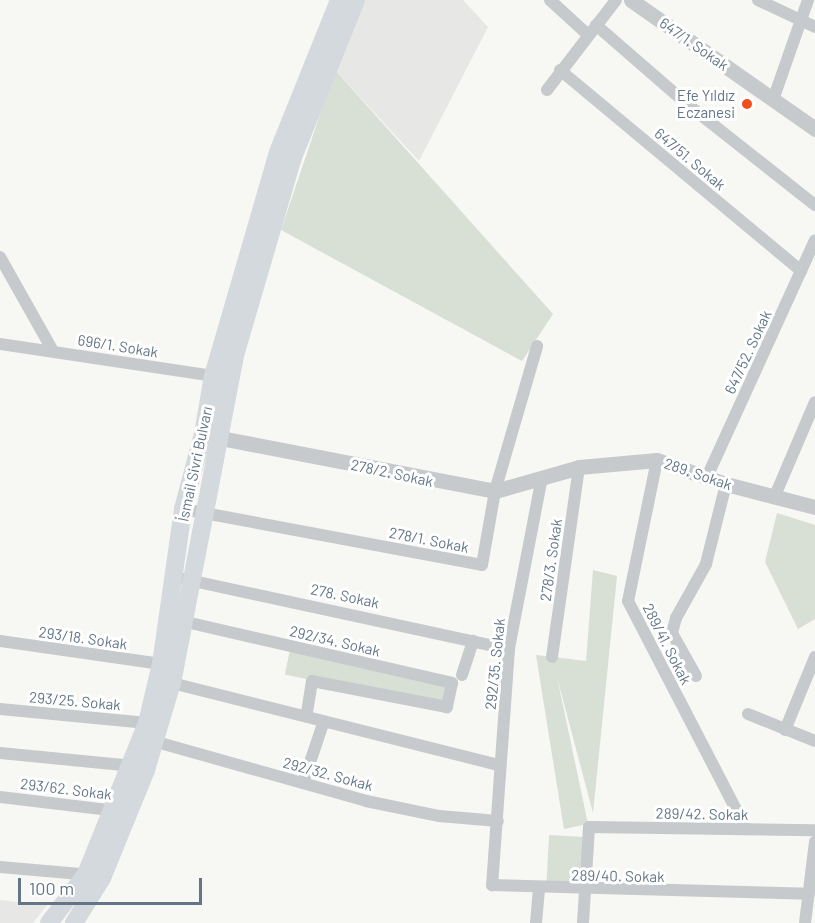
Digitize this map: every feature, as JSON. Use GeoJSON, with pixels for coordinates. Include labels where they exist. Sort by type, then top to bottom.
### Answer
{"type":"FeatureCollection","features":[{"type":"Feature","properties":{"kind":"main road","name":"İsmail Sivri Bulvarı"},"geometry":{"type":"LineString","coordinates":[[121,811],[133,766],[172,683],[206,513],[212,436],[222,378],[278,152],[343,3]]}},
{"type":"Feature","properties":{"kind":"main road","name":"İsmail Sivri Bulvarı"},"geometry":{"type":"LineString","coordinates":[[74,923],[121,811],[150,732],[183,509],[212,436]]}},
{"type":"Feature","properties":{"kind":"main road","name":"İsmail Sivri Bulvarı"},"geometry":{"type":"LineString","coordinates":[[49,923],[94,876]]}},
{"type":"Feature","properties":{"kind":"street"},"geometry":{"type":"LineString","coordinates":[[550,0],[588,35]]}},
{"type":"Feature","properties":{"kind":"street"},"geometry":{"type":"LineString","coordinates":[[547,90],[560,70],[616,0]]}},
{"type":"Feature","properties":{"kind":"street","name":"647/1. Sokak"},"geometry":{"type":"LineString","coordinates":[[631,0],[815,129]]}},
{"type":"Feature","properties":{"kind":"street"},"geometry":{"type":"LineString","coordinates":[[758,0],[815,27]]}},
{"type":"Feature","properties":{"kind":"street"},"geometry":{"type":"LineString","coordinates":[[773,100],[808,0]]}},
{"type":"Feature","properties":{"kind":"street"},"geometry":{"type":"LineString","coordinates":[[596,25],[687,104],[815,205]]}},
{"type":"Feature","properties":{"kind":"street","name":"647/51. Sokak"},"geometry":{"type":"LineString","coordinates":[[560,70],[801,272]]}},
{"type":"Feature","properties":{"kind":"street","name":"647/52. Sokak"},"geometry":{"type":"LineString","coordinates":[[707,477],[815,240]]}},
{"type":"Feature","properties":{"kind":"street"},"geometry":{"type":"LineString","coordinates":[[0,257],[53,351]]}},
{"type":"Feature","properties":{"kind":"street","name":"696/1. Sokak"},"geometry":{"type":"LineString","coordinates":[[0,344],[222,378]]}},
{"type":"Feature","properties":{"kind":"street","name":"278/1. Sokak"},"geometry":{"type":"LineString","coordinates":[[183,509],[482,565],[495,491],[537,346]]}},
{"type":"Feature","properties":{"kind":"street"},"geometry":{"type":"LineString","coordinates":[[774,498],[815,402]]}},
{"type":"Feature","properties":{"kind":"street","name":"278/2. Sokak"},"geometry":{"type":"LineString","coordinates":[[212,436],[495,491],[579,467]]}},
{"type":"Feature","properties":{"kind":"street","name":"289. Sokak"},"geometry":{"type":"LineString","coordinates":[[579,467],[657,460],[726,484],[815,507]]}},
{"type":"Feature","properties":{"kind":"street","name":"289/41. Sokak"},"geometry":{"type":"LineString","coordinates":[[657,460],[628,601],[746,829]]}},
{"type":"Feature","properties":{"kind":"street","name":"278/3. Sokak"},"geometry":{"type":"LineString","coordinates":[[552,657],[579,467]]}},
{"type":"Feature","properties":{"kind":"street","name":"292/35. Sokak"},"geometry":{"type":"LineString","coordinates":[[498,821],[499,765],[509,649],[542,477]]}},
{"type":"Feature","properties":{"kind":"street"},"geometry":{"type":"LineString","coordinates":[[696,676],[672,633],[676,618],[706,564],[726,484]]}},
{"type":"Feature","properties":{"kind":"street","name":"278. Sokak"},"geometry":{"type":"LineString","coordinates":[[173,578],[194,580],[509,649]]}},
{"type":"Feature","properties":{"kind":"street","name":"292/34. Sokak"},"geometry":{"type":"LineString","coordinates":[[186,622],[452,683],[447,707],[312,681],[306,717]]}},
{"type":"Feature","properties":{"kind":"street","name":"293/18. Sokak"},"geometry":{"type":"LineString","coordinates":[[0,641],[161,664]]}},
{"type":"Feature","properties":{"kind":"street"},"geometry":{"type":"LineString","coordinates":[[462,675],[473,641]]}},
{"type":"Feature","properties":{"kind":"street"},"geometry":{"type":"LineString","coordinates":[[785,730],[815,657]]}},
{"type":"Feature","properties":{"kind":"street"},"geometry":{"type":"LineString","coordinates":[[172,683],[499,765]]}},
{"type":"Feature","properties":{"kind":"street","name":"293/25. Sokak"},"geometry":{"type":"LineString","coordinates":[[0,709],[150,732]]}},
{"type":"Feature","properties":{"kind":"street"},"geometry":{"type":"LineString","coordinates":[[748,714],[815,741]]}},
{"type":"Feature","properties":{"kind":"street"},"geometry":{"type":"LineString","coordinates":[[303,783],[324,721]]}},
{"type":"Feature","properties":{"kind":"street","name":"292/32. Sokak"},"geometry":{"type":"LineString","coordinates":[[150,732],[303,783],[439,816],[498,821]]}},
{"type":"Feature","properties":{"kind":"street"},"geometry":{"type":"LineString","coordinates":[[0,753],[133,766]]}},
{"type":"Feature","properties":{"kind":"street","name":"293/62. Sokak"},"geometry":{"type":"LineString","coordinates":[[0,797],[121,811]]}},
{"type":"Feature","properties":{"kind":"street","name":"289/40. Sokak"},"geometry":{"type":"LineString","coordinates":[[498,821],[492,885],[584,890],[809,894]]}},
{"type":"Feature","properties":{"kind":"street","name":"289/42. Sokak"},"geometry":{"type":"LineString","coordinates":[[584,890],[589,827],[815,830]]}},
{"type":"Feature","properties":{"kind":"street"},"geometry":{"type":"LineString","coordinates":[[805,923],[815,842]]}},
{"type":"Feature","properties":{"kind":"street"},"geometry":{"type":"LineString","coordinates":[[0,867],[94,876]]}},
{"type":"Feature","properties":{"kind":"street"},"geometry":{"type":"LineString","coordinates":[[536,923],[539,888]]}},
{"type":"Feature","properties":{"kind":"street"},"geometry":{"type":"LineString","coordinates":[[583,923],[584,890]]}},
{"type":"Feature","properties":{"kind":"shaded area"},"geometry":{"type":"Polygon","coordinates":[[[365,0],[463,0],[488,27],[419,161],[335,70],[365,0]]]}},
{"type":"Feature","properties":{"kind":"shaded area"},"geometry":{"type":"Polygon","coordinates":[[[335,70],[553,314],[522,361],[281,230],[335,70]]]}},
{"type":"Feature","properties":{"kind":"shaded area"},"geometry":{"type":"Polygon","coordinates":[[[777,513],[815,525],[815,619],[798,629],[765,562],[777,513]]]}},
{"type":"Feature","properties":{"kind":"shaded area"},"geometry":{"type":"Polygon","coordinates":[[[593,570],[617,576],[593,813],[557,677],[588,824],[564,829],[536,655],[586,661],[593,570]]]}},
{"type":"Feature","properties":{"kind":"shaded area"},"geometry":{"type":"Polygon","coordinates":[[[290,650],[451,684],[446,709],[285,674],[290,650]]]}},
{"type":"Feature","properties":{"kind":"shaded area"},"geometry":{"type":"Polygon","coordinates":[[[549,835],[585,837],[582,890],[546,888],[549,835]]]}},
{"type":"Feature","properties":{"kind":"shaded area"},"geometry":{"type":"Polygon","coordinates":[[[0,900],[47,905],[33,923],[0,923],[0,900]]]}},
{"type":"Feature","properties":{"kind":"place","name":"Efe Yıldız Eczanesi"},"geometry":{"type":"Point","coordinates":[747,104]}}]}
